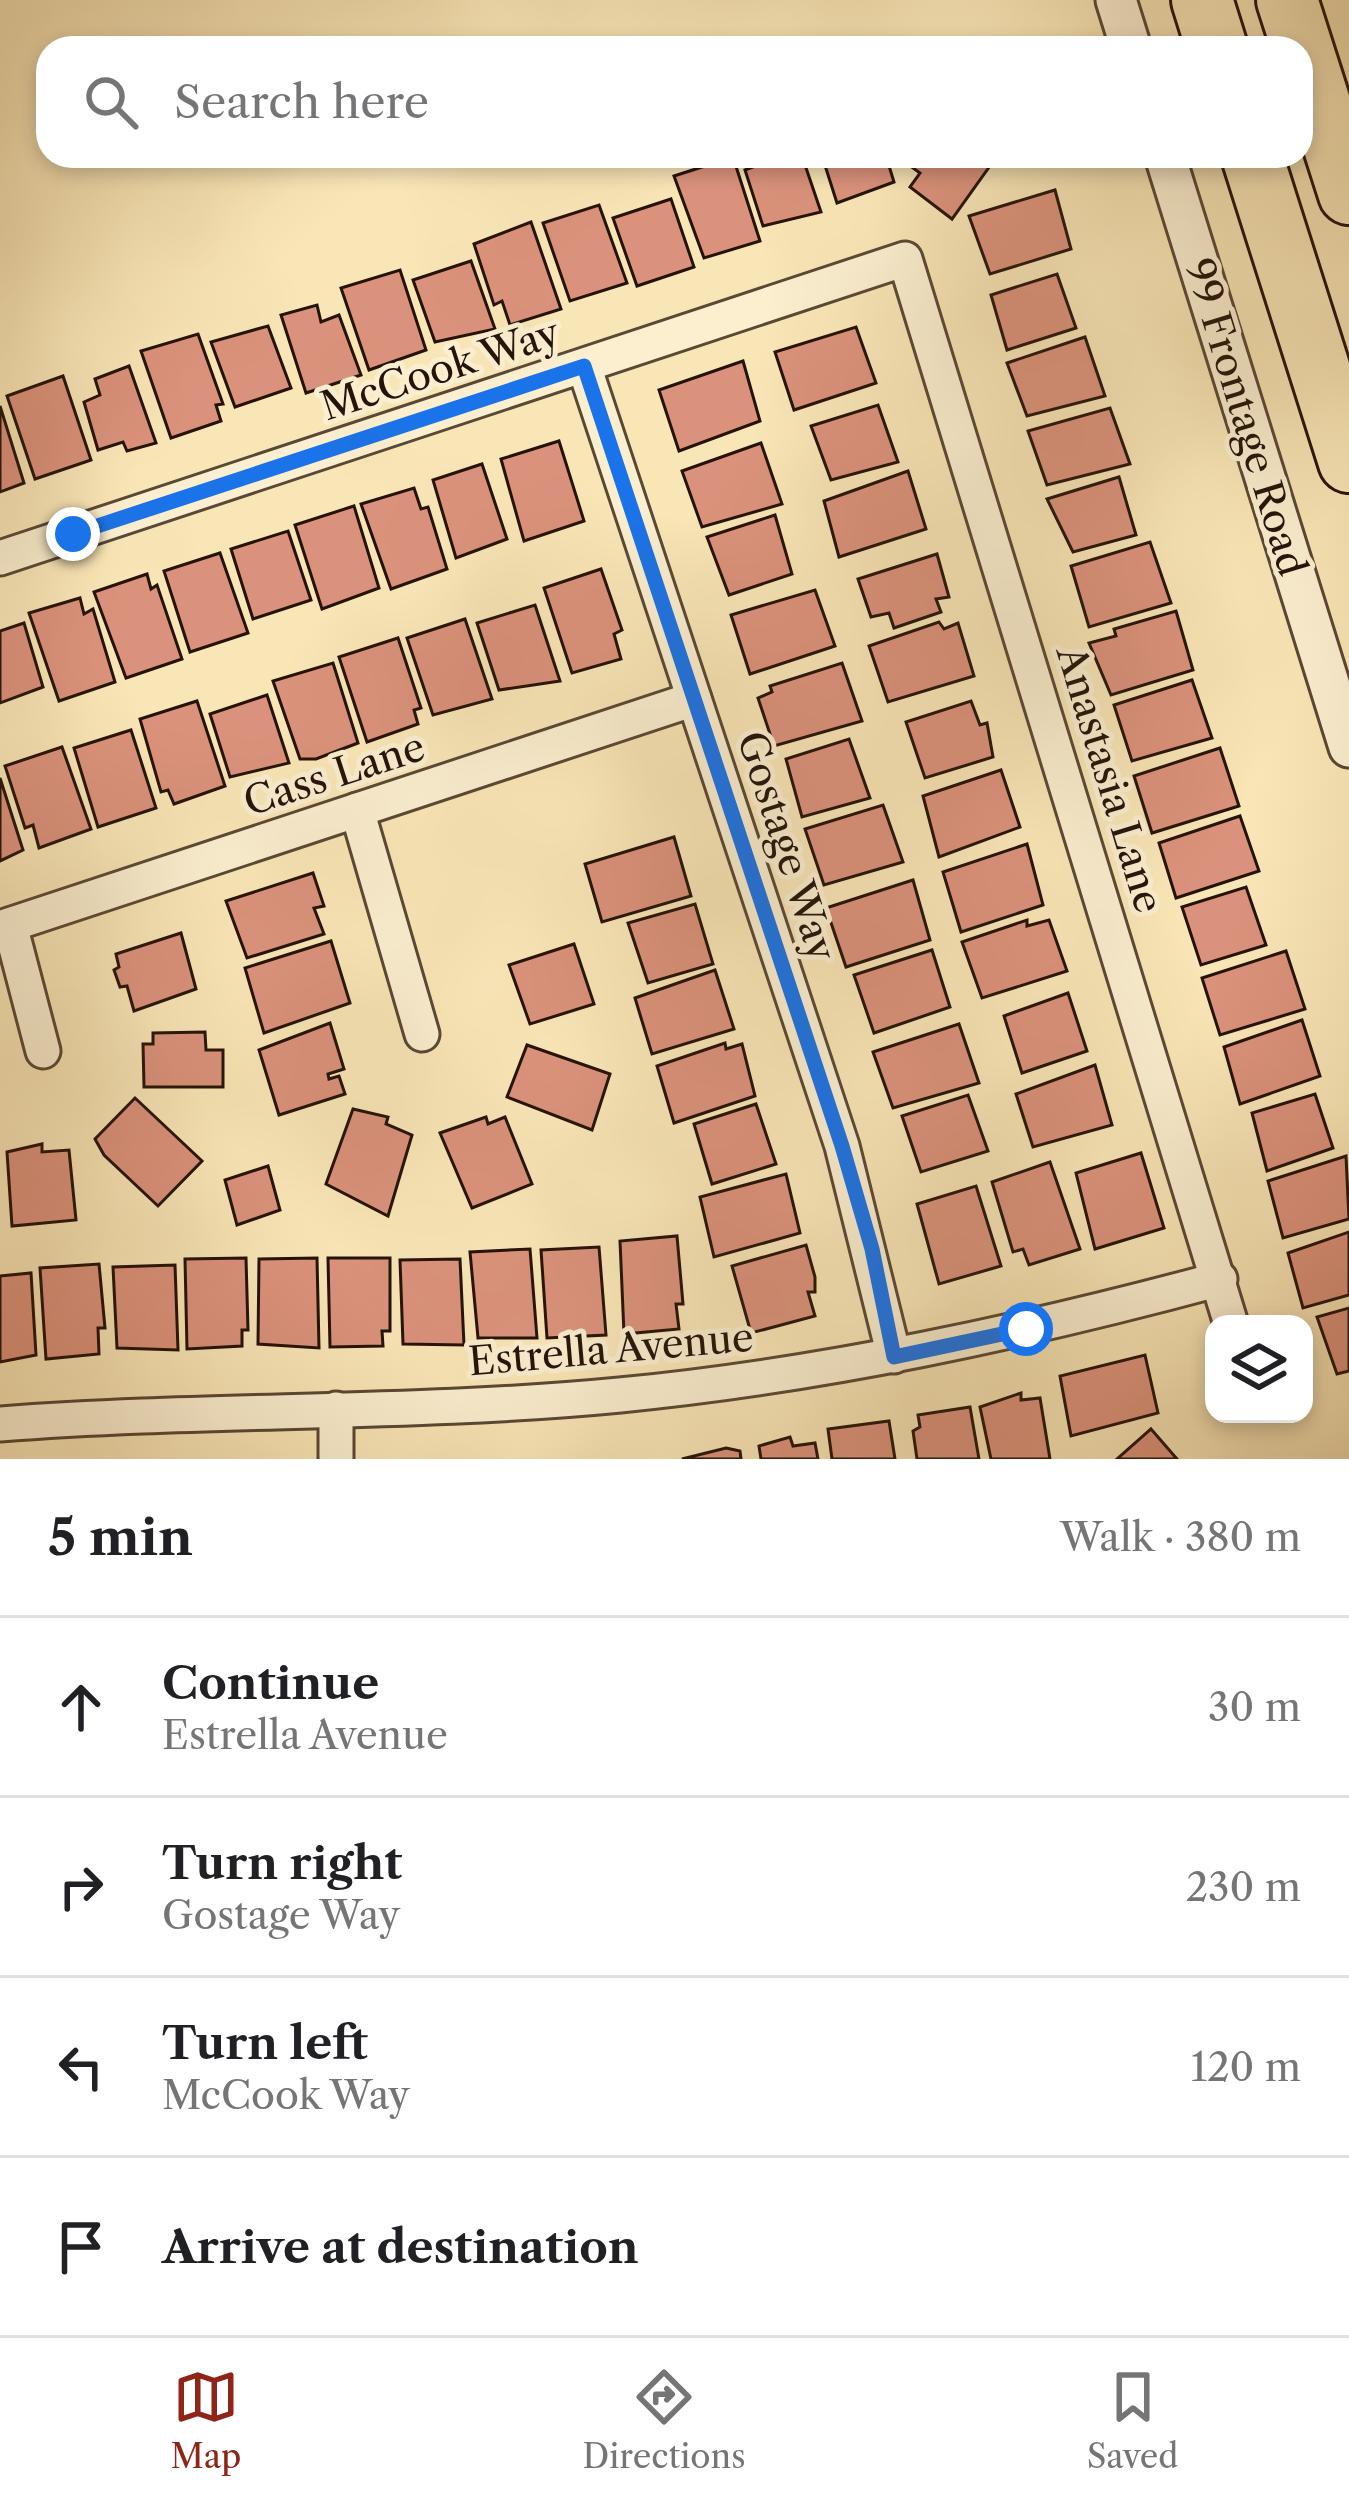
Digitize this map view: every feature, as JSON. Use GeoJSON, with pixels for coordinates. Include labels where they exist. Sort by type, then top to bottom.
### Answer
{"type":"FeatureCollection","features":[{"type":"Feature","properties":{"kind":"highway"},"geometry":{"type":"LineString","coordinates":[[1202,0],[1213,36]]}},
{"type":"Feature","properties":{"kind":"highway"},"geometry":{"type":"LineString","coordinates":[[1287,0],[1299,36]]}},
{"type":"Feature","properties":{"kind":"highway"},"geometry":{"type":"LineString","coordinates":[[1313,81],[1349,194]]}},
{"type":"Feature","properties":{"kind":"highway"},"geometry":{"type":"LineString","coordinates":[[1256,168],[1349,462]]}},
{"type":"Feature","properties":{"kind":"street"},"geometry":{"type":"LineString","coordinates":[[1116,0],[1127,36]]}},
{"type":"Feature","properties":{"kind":"street","name":"99 Frontage Road"},"geometry":{"type":"LineString","coordinates":[[1169,168],[1349,747]]}},
{"type":"Feature","properties":{"kind":"street","name":"McCook Way"},"geometry":{"type":"LineString","coordinates":[[0,558],[905,259]]}},
{"type":"Feature","properties":{"kind":"street","name":"Anastasia Lane"},"geometry":{"type":"LineString","coordinates":[[905,259],[1229,1315]]}},
{"type":"Feature","properties":{"kind":"street","name":"Gostage Way"},"geometry":{"type":"LineString","coordinates":[[584,366],[842,1146],[872,1249],[894,1357]]}},
{"type":"Feature","properties":{"kind":"street","name":"Cass Lane"},"geometry":{"type":"LineString","coordinates":[[5,926],[694,699]]}},
{"type":"Feature","properties":{"kind":"street"},"geometry":{"type":"LineString","coordinates":[[357,810],[422,1034]]}},
{"type":"Feature","properties":{"kind":"street"},"geometry":{"type":"LineString","coordinates":[[5,926],[43,1051]]}},
{"type":"Feature","properties":{"kind":"street","name":"Estrella Avenue"},"geometry":{"type":"LineString","coordinates":[[0,1424],[620,1395],[894,1357],[1220,1279]]}},
{"type":"Feature","properties":{"kind":"street"},"geometry":{"type":"LineString","coordinates":[[336,1409],[336,1459]]}},
{"type":"Feature","properties":{"kind":"building"},"geometry":{"type":"Polygon","coordinates":[[[699,168],[737,168],[760,241],[704,258],[674,176],[699,168]]]}},
{"type":"Feature","properties":{"kind":"building"},"geometry":{"type":"Polygon","coordinates":[[[806,168],[821,212],[763,226],[745,170],[806,168]]]}},
{"type":"Feature","properties":{"kind":"building"},"geometry":{"type":"Polygon","coordinates":[[[826,168],[890,168],[894,182],[837,203],[826,168]]]}},
{"type":"Feature","properties":{"kind":"building"},"geometry":{"type":"Polygon","coordinates":[[[913,168],[988,168],[952,219],[910,187],[920,173],[913,168]]]}},
{"type":"Feature","properties":{"kind":"building"},"geometry":{"type":"Polygon","coordinates":[[[1055,190],[1071,249],[990,274],[969,216],[1055,190]]]}},
{"type":"Feature","properties":{"kind":"building"},"geometry":{"type":"Polygon","coordinates":[[[671,199],[694,267],[637,286],[613,218],[671,199]]]}},
{"type":"Feature","properties":{"kind":"building"},"geometry":{"type":"Polygon","coordinates":[[[599,205],[627,283],[570,301],[543,223],[599,205]]]}},
{"type":"Feature","properties":{"kind":"building"},"geometry":{"type":"Polygon","coordinates":[[[531,222],[561,309],[510,325],[502,301],[494,305],[474,244],[531,222]]]}},
{"type":"Feature","properties":{"kind":"building"},"geometry":{"type":"Polygon","coordinates":[[[471,261],[495,329],[435,342],[413,280],[471,261]]]}},
{"type":"Feature","properties":{"kind":"building"},"geometry":{"type":"Polygon","coordinates":[[[400,270],[426,350],[369,370],[341,288],[400,270]]]}},
{"type":"Feature","properties":{"kind":"building"},"geometry":{"type":"Polygon","coordinates":[[[1057,274],[1076,328],[1007,350],[991,295],[1057,274]]]}},
{"type":"Feature","properties":{"kind":"building"},"geometry":{"type":"Polygon","coordinates":[[[317,305],[321,322],[339,315],[361,375],[306,393],[281,315],[317,305]]]}},
{"type":"Feature","properties":{"kind":"building"},"geometry":{"type":"Polygon","coordinates":[[[268,326],[291,388],[235,407],[211,342],[268,326]]]}},
{"type":"Feature","properties":{"kind":"building"},"geometry":{"type":"Polygon","coordinates":[[[856,327],[876,383],[794,410],[775,352],[856,327]]]}},
{"type":"Feature","properties":{"kind":"building"},"geometry":{"type":"Polygon","coordinates":[[[198,334],[223,404],[216,405],[221,421],[171,438],[141,351],[198,334]]]}},
{"type":"Feature","properties":{"kind":"building"},"geometry":{"type":"Polygon","coordinates":[[[1085,337],[1105,396],[1027,416],[1007,363],[1085,337]]]}},
{"type":"Feature","properties":{"kind":"building"},"geometry":{"type":"Polygon","coordinates":[[[743,361],[760,421],[679,451],[659,390],[743,361]]]}},
{"type":"Feature","properties":{"kind":"building"},"geometry":{"type":"Polygon","coordinates":[[[129,366],[156,443],[127,451],[123,442],[98,450],[84,402],[100,395],[95,379],[129,366]]]}},
{"type":"Feature","properties":{"kind":"building"},"geometry":{"type":"Polygon","coordinates":[[[63,376],[91,460],[35,479],[7,396],[63,376]]]}},
{"type":"Feature","properties":{"kind":"building"},"geometry":{"type":"Polygon","coordinates":[[[878,405],[898,462],[831,480],[811,426],[878,405]]]}},
{"type":"Feature","properties":{"kind":"building"},"geometry":{"type":"Polygon","coordinates":[[[0,406],[24,483],[0,492],[0,406]]]}},
{"type":"Feature","properties":{"kind":"building"},"geometry":{"type":"Polygon","coordinates":[[[1110,408],[1130,464],[1047,485],[1028,431],[1110,408]]]}},
{"type":"Feature","properties":{"kind":"building"},"geometry":{"type":"Polygon","coordinates":[[[559,441],[584,521],[524,541],[501,459],[559,441]]]}},
{"type":"Feature","properties":{"kind":"building"},"geometry":{"type":"Polygon","coordinates":[[[761,443],[782,504],[702,527],[682,471],[761,443]]]}},
{"type":"Feature","properties":{"kind":"building"},"geometry":{"type":"Polygon","coordinates":[[[482,464],[507,539],[456,558],[433,480],[482,464]]]}},
{"type":"Feature","properties":{"kind":"building"},"geometry":{"type":"Polygon","coordinates":[[[908,471],[926,529],[839,557],[824,501],[908,471]]]}},
{"type":"Feature","properties":{"kind":"building"},"geometry":{"type":"Polygon","coordinates":[[[1119,477],[1136,535],[1073,552],[1047,499],[1119,477]]]}},
{"type":"Feature","properties":{"kind":"building"},"geometry":{"type":"Polygon","coordinates":[[[414,488],[421,509],[428,507],[447,569],[391,589],[361,504],[414,488]]]}},
{"type":"Feature","properties":{"kind":"building"},"geometry":{"type":"Polygon","coordinates":[[[354,506],[379,588],[322,609],[295,525],[354,506]]]}},
{"type":"Feature","properties":{"kind":"building"},"geometry":{"type":"Polygon","coordinates":[[[775,515],[792,574],[729,595],[707,537],[775,515]]]}},
{"type":"Feature","properties":{"kind":"building"},"geometry":{"type":"Polygon","coordinates":[[[288,531],[311,600],[253,619],[231,549],[288,531]]]}},
{"type":"Feature","properties":{"kind":"building"},"geometry":{"type":"Polygon","coordinates":[[[1150,542],[1171,603],[1089,627],[1071,566],[1150,542]]]}},
{"type":"Feature","properties":{"kind":"building"},"geometry":{"type":"Polygon","coordinates":[[[220,553],[248,633],[190,652],[164,571],[220,553]]]}},
{"type":"Feature","properties":{"kind":"building"},"geometry":{"type":"Polygon","coordinates":[[[937,554],[949,597],[936,599],[941,612],[894,628],[889,613],[871,617],[858,579],[937,554]]]}},
{"type":"Feature","properties":{"kind":"building"},"geometry":{"type":"Polygon","coordinates":[[[601,569],[622,630],[614,634],[621,659],[572,673],[544,588],[601,569]]]}},
{"type":"Feature","properties":{"kind":"building"},"geometry":{"type":"Polygon","coordinates":[[[147,574],[151,589],[157,585],[182,659],[126,678],[94,592],[147,574]]]}},
{"type":"Feature","properties":{"kind":"building"},"geometry":{"type":"Polygon","coordinates":[[[815,590],[835,646],[750,674],[731,615],[815,590]]]}},
{"type":"Feature","properties":{"kind":"building"},"geometry":{"type":"Polygon","coordinates":[[[80,598],[84,614],[93,609],[115,682],[59,701],[29,613],[80,598]]]}},
{"type":"Feature","properties":{"kind":"building"},"geometry":{"type":"Polygon","coordinates":[[[535,605],[560,681],[499,690],[477,623],[535,605]]]}},
{"type":"Feature","properties":{"kind":"building"},"geometry":{"type":"Polygon","coordinates":[[[1176,611],[1193,670],[1111,695],[1089,643],[1116,636],[1114,629],[1176,611]]]}},
{"type":"Feature","properties":{"kind":"building"},"geometry":{"type":"Polygon","coordinates":[[[465,619],[492,699],[433,715],[407,638],[465,619]]]}},
{"type":"Feature","properties":{"kind":"building"},"geometry":{"type":"Polygon","coordinates":[[[939,622],[944,629],[958,623],[974,676],[888,702],[869,646],[939,622]]]}},
{"type":"Feature","properties":{"kind":"building"},"geometry":{"type":"Polygon","coordinates":[[[24,623],[43,687],[0,703],[0,631],[24,623]]]}},
{"type":"Feature","properties":{"kind":"building"},"geometry":{"type":"Polygon","coordinates":[[[398,638],[421,708],[414,710],[418,724],[367,742],[339,657],[398,638]]]}},
{"type":"Feature","properties":{"kind":"building"},"geometry":{"type":"Polygon","coordinates":[[[333,663],[358,743],[316,759],[300,759],[273,681],[333,663]]]}},
{"type":"Feature","properties":{"kind":"building"},"geometry":{"type":"Polygon","coordinates":[[[842,663],[862,721],[774,746],[758,698],[772,692],[770,686],[842,663]]]}},
{"type":"Feature","properties":{"kind":"building"},"geometry":{"type":"Polygon","coordinates":[[[1192,680],[1212,738],[1132,761],[1114,705],[1192,680]]]}},
{"type":"Feature","properties":{"kind":"building"},"geometry":{"type":"Polygon","coordinates":[[[267,695],[289,763],[230,777],[210,714],[267,695]]]}},
{"type":"Feature","properties":{"kind":"building"},"geometry":{"type":"Polygon","coordinates":[[[197,701],[225,786],[174,804],[168,790],[161,792],[140,719],[197,701]]]}},
{"type":"Feature","properties":{"kind":"building"},"geometry":{"type":"Polygon","coordinates":[[[971,701],[980,725],[987,723],[993,757],[925,778],[906,722],[971,701]]]}},
{"type":"Feature","properties":{"kind":"building"},"geometry":{"type":"Polygon","coordinates":[[[131,730],[156,808],[98,827],[74,748],[131,730]]]}},
{"type":"Feature","properties":{"kind":"building"},"geometry":{"type":"Polygon","coordinates":[[[849,739],[870,798],[802,817],[786,759],[849,739]]]}},
{"type":"Feature","properties":{"kind":"building"},"geometry":{"type":"Polygon","coordinates":[[[62,747],[91,829],[39,848],[33,825],[25,828],[5,766],[62,747]]]}},
{"type":"Feature","properties":{"kind":"building"},"geometry":{"type":"Polygon","coordinates":[[[1220,748],[1239,806],[1152,833],[1134,776],[1220,748]]]}},
{"type":"Feature","properties":{"kind":"building"},"geometry":{"type":"Polygon","coordinates":[[[1001,770],[1020,827],[939,857],[923,796],[1001,770]]]}},
{"type":"Feature","properties":{"kind":"building"},"geometry":{"type":"Polygon","coordinates":[[[0,778],[23,850],[0,861],[0,778]]]}},
{"type":"Feature","properties":{"kind":"building"},"geometry":{"type":"Polygon","coordinates":[[[883,805],[903,862],[824,885],[805,829],[883,805]]]}},
{"type":"Feature","properties":{"kind":"building"},"geometry":{"type":"Polygon","coordinates":[[[1240,816],[1259,871],[1176,898],[1159,843],[1240,816]]]}},
{"type":"Feature","properties":{"kind":"building"},"geometry":{"type":"Polygon","coordinates":[[[674,837],[691,896],[602,922],[585,864],[674,837]]]}},
{"type":"Feature","properties":{"kind":"building"},"geometry":{"type":"Polygon","coordinates":[[[1027,844],[1043,905],[961,932],[943,872],[1027,844]]]}},
{"type":"Feature","properties":{"kind":"building"},"geometry":{"type":"Polygon","coordinates":[[[313,873],[324,906],[314,908],[324,934],[247,958],[226,901],[313,873]]]}},
{"type":"Feature","properties":{"kind":"building"},"geometry":{"type":"Polygon","coordinates":[[[913,880],[930,940],[846,967],[826,908],[913,880]]]}},
{"type":"Feature","properties":{"kind":"building"},"geometry":{"type":"Polygon","coordinates":[[[1246,887],[1266,945],[1201,965],[1182,907],[1246,887]]]}},
{"type":"Feature","properties":{"kind":"building"},"geometry":{"type":"Polygon","coordinates":[[[695,904],[713,964],[648,983],[628,923],[695,904]]]}},
{"type":"Feature","properties":{"kind":"building"},"geometry":{"type":"Polygon","coordinates":[[[1027,920],[1027,926],[1049,920],[1067,971],[982,998],[962,942],[1027,920]]]}},
{"type":"Feature","properties":{"kind":"building"},"geometry":{"type":"Polygon","coordinates":[[[181,933],[196,989],[134,1011],[127,986],[120,987],[114,970],[119,967],[116,954],[181,933]]]}},
{"type":"Feature","properties":{"kind":"building"},"geometry":{"type":"Polygon","coordinates":[[[331,941],[350,1003],[264,1033],[245,968],[331,941]]]}},
{"type":"Feature","properties":{"kind":"building"},"geometry":{"type":"Polygon","coordinates":[[[574,944],[594,1004],[530,1024],[509,965],[574,944]]]}},
{"type":"Feature","properties":{"kind":"building"},"geometry":{"type":"Polygon","coordinates":[[[932,950],[950,1007],[874,1033],[854,975],[932,950]]]}},
{"type":"Feature","properties":{"kind":"building"},"geometry":{"type":"Polygon","coordinates":[[[1286,951],[1305,1009],[1220,1035],[1202,978],[1286,951]]]}},
{"type":"Feature","properties":{"kind":"building"},"geometry":{"type":"Polygon","coordinates":[[[715,970],[734,1029],[652,1054],[635,998],[715,970]]]}},
{"type":"Feature","properties":{"kind":"building"},"geometry":{"type":"Polygon","coordinates":[[[1068,993],[1087,1051],[1022,1073],[1004,1016],[1068,993]]]}},
{"type":"Feature","properties":{"kind":"building"},"geometry":{"type":"Polygon","coordinates":[[[1302,1020],[1320,1076],[1240,1104],[1224,1047],[1302,1020]]]}},
{"type":"Feature","properties":{"kind":"building"},"geometry":{"type":"Polygon","coordinates":[[[330,1023],[344,1069],[328,1074],[329,1079],[339,1076],[345,1094],[279,1115],[259,1050],[330,1023]]]}},
{"type":"Feature","properties":{"kind":"building"},"geometry":{"type":"Polygon","coordinates":[[[959,1024],[979,1083],[893,1108],[873,1052],[959,1024]]]}},
{"type":"Feature","properties":{"kind":"building"},"geometry":{"type":"Polygon","coordinates":[[[205,1032],[206,1050],[223,1050],[223,1087],[144,1087],[143,1044],[153,1044],[153,1033],[205,1032]]]}},
{"type":"Feature","properties":{"kind":"building"},"geometry":{"type":"Polygon","coordinates":[[[725,1043],[726,1049],[742,1044],[755,1096],[674,1123],[657,1066],[725,1043]]]}},
{"type":"Feature","properties":{"kind":"building"},"geometry":{"type":"Polygon","coordinates":[[[527,1045],[610,1074],[592,1130],[507,1097],[527,1045]]]}},
{"type":"Feature","properties":{"kind":"building"},"geometry":{"type":"Polygon","coordinates":[[[1095,1065],[1112,1125],[1033,1147],[1016,1094],[1095,1065]]]}},
{"type":"Feature","properties":{"kind":"building"},"geometry":{"type":"Polygon","coordinates":[[[1315,1094],[1333,1148],[1267,1171],[1252,1113],[1315,1094]]]}},
{"type":"Feature","properties":{"kind":"building"},"geometry":{"type":"Polygon","coordinates":[[[968,1095],[988,1151],[921,1172],[902,1116],[968,1095]]]}},
{"type":"Feature","properties":{"kind":"building"},"geometry":{"type":"Polygon","coordinates":[[[135,1098],[202,1161],[158,1206],[104,1155],[95,1139],[135,1098]]]}},
{"type":"Feature","properties":{"kind":"building"},"geometry":{"type":"Polygon","coordinates":[[[756,1104],[776,1164],[712,1184],[694,1124],[756,1104]]]}},
{"type":"Feature","properties":{"kind":"building"},"geometry":{"type":"Polygon","coordinates":[[[353,1109],[388,1117],[386,1124],[412,1135],[388,1216],[326,1184],[353,1109]]]}},
{"type":"Feature","properties":{"kind":"building"},"geometry":{"type":"Polygon","coordinates":[[[486,1117],[488,1124],[505,1117],[532,1184],[472,1208],[440,1133],[486,1117]]]}},
{"type":"Feature","properties":{"kind":"building"},"geometry":{"type":"Polygon","coordinates":[[[42,1144],[42,1152],[69,1150],[76,1220],[12,1226],[7,1152],[42,1144]]]}},
{"type":"Feature","properties":{"kind":"building"},"geometry":{"type":"Polygon","coordinates":[[[1141,1153],[1164,1228],[1095,1249],[1076,1173],[1141,1153]]]}},
{"type":"Feature","properties":{"kind":"building"},"geometry":{"type":"Polygon","coordinates":[[[1346,1156],[1349,1219],[1283,1238],[1268,1181],[1346,1156]]]}},
{"type":"Feature","properties":{"kind":"building"},"geometry":{"type":"Polygon","coordinates":[[[1050,1162],[1080,1249],[1029,1265],[1023,1249],[1013,1252],[992,1182],[1050,1162]]]}},
{"type":"Feature","properties":{"kind":"building"},"geometry":{"type":"Polygon","coordinates":[[[268,1166],[280,1210],[237,1225],[225,1180],[268,1166]]]}},
{"type":"Feature","properties":{"kind":"building"},"geometry":{"type":"Polygon","coordinates":[[[786,1174],[800,1233],[714,1257],[700,1197],[786,1174]]]}},
{"type":"Feature","properties":{"kind":"building"},"geometry":{"type":"Polygon","coordinates":[[[976,1186],[1001,1266],[939,1284],[917,1204],[976,1186]]]}},
{"type":"Feature","properties":{"kind":"building"},"geometry":{"type":"Polygon","coordinates":[[[1349,1232],[1349,1295],[1303,1308],[1288,1253],[1349,1232]]]}},
{"type":"Feature","properties":{"kind":"building"},"geometry":{"type":"Polygon","coordinates":[[[677,1236],[683,1304],[676,1304],[679,1329],[624,1334],[620,1241],[677,1236]]]}},
{"type":"Feature","properties":{"kind":"building"},"geometry":{"type":"Polygon","coordinates":[[[806,1245],[815,1277],[815,1292],[808,1292],[815,1316],[751,1333],[732,1266],[806,1245]]]}},
{"type":"Feature","properties":{"kind":"building"},"geometry":{"type":"Polygon","coordinates":[[[599,1247],[606,1335],[547,1338],[541,1250],[599,1247]]]}},
{"type":"Feature","properties":{"kind":"building"},"geometry":{"type":"Polygon","coordinates":[[[530,1249],[537,1338],[478,1338],[470,1252],[530,1249]]]}},
{"type":"Feature","properties":{"kind":"building"},"geometry":{"type":"Polygon","coordinates":[[[246,1258],[248,1330],[242,1330],[242,1346],[187,1349],[185,1259],[246,1258]]]}},
{"type":"Feature","properties":{"kind":"building"},"geometry":{"type":"Polygon","coordinates":[[[317,1258],[319,1348],[258,1344],[259,1259],[317,1258]]]}},
{"type":"Feature","properties":{"kind":"building"},"geometry":{"type":"Polygon","coordinates":[[[328,1258],[390,1258],[390,1331],[382,1331],[383,1346],[330,1347],[328,1258]]]}},
{"type":"Feature","properties":{"kind":"building"},"geometry":{"type":"Polygon","coordinates":[[[460,1259],[464,1345],[403,1344],[400,1260],[460,1259]]]}},
{"type":"Feature","properties":{"kind":"building"},"geometry":{"type":"Polygon","coordinates":[[[99,1264],[105,1328],[98,1328],[99,1354],[46,1359],[40,1268],[99,1264]]]}},
{"type":"Feature","properties":{"kind":"building"},"geometry":{"type":"Polygon","coordinates":[[[175,1265],[178,1350],[117,1348],[113,1267],[175,1265]]]}},
{"type":"Feature","properties":{"kind":"building"},"geometry":{"type":"Polygon","coordinates":[[[31,1273],[36,1355],[0,1362],[0,1276],[31,1273]]]}},
{"type":"Feature","properties":{"kind":"building"},"geometry":{"type":"Polygon","coordinates":[[[1349,1308],[1349,1371],[1337,1374],[1317,1317],[1349,1308]]]}},
{"type":"Feature","properties":{"kind":"building"},"geometry":{"type":"Polygon","coordinates":[[[1145,1355],[1158,1413],[1071,1436],[1060,1376],[1145,1355]]]}},
{"type":"Feature","properties":{"kind":"building"},"geometry":{"type":"Polygon","coordinates":[[[1021,1393],[1021,1400],[1040,1398],[1050,1459],[991,1459],[980,1407],[1021,1393]]]}},
{"type":"Feature","properties":{"kind":"building"},"geometry":{"type":"Polygon","coordinates":[[[970,1407],[979,1459],[917,1459],[913,1431],[920,1427],[918,1415],[970,1407]]]}},
{"type":"Feature","properties":{"kind":"building"},"geometry":{"type":"Polygon","coordinates":[[[889,1421],[895,1459],[832,1459],[828,1429],[889,1421]]]}},
{"type":"Feature","properties":{"kind":"building"},"geometry":{"type":"Polygon","coordinates":[[[1151,1429],[1177,1459],[1117,1459],[1151,1429]]]}},
{"type":"Feature","properties":{"kind":"building"},"geometry":{"type":"Polygon","coordinates":[[[790,1437],[793,1446],[815,1443],[818,1459],[761,1459],[759,1446],[790,1437]]]}},
{"type":"Feature","properties":{"kind":"building"},"geometry":{"type":"Polygon","coordinates":[[[726,1448],[740,1451],[741,1459],[682,1459],[726,1448]]]}},
{"type":"Feature","properties":{"kind":"route"},"geometry":{"type":"LineString","coordinates":[[73,534],[584,366],[842,1146],[872,1249],[894,1357],[1026,1329]]}}]}
